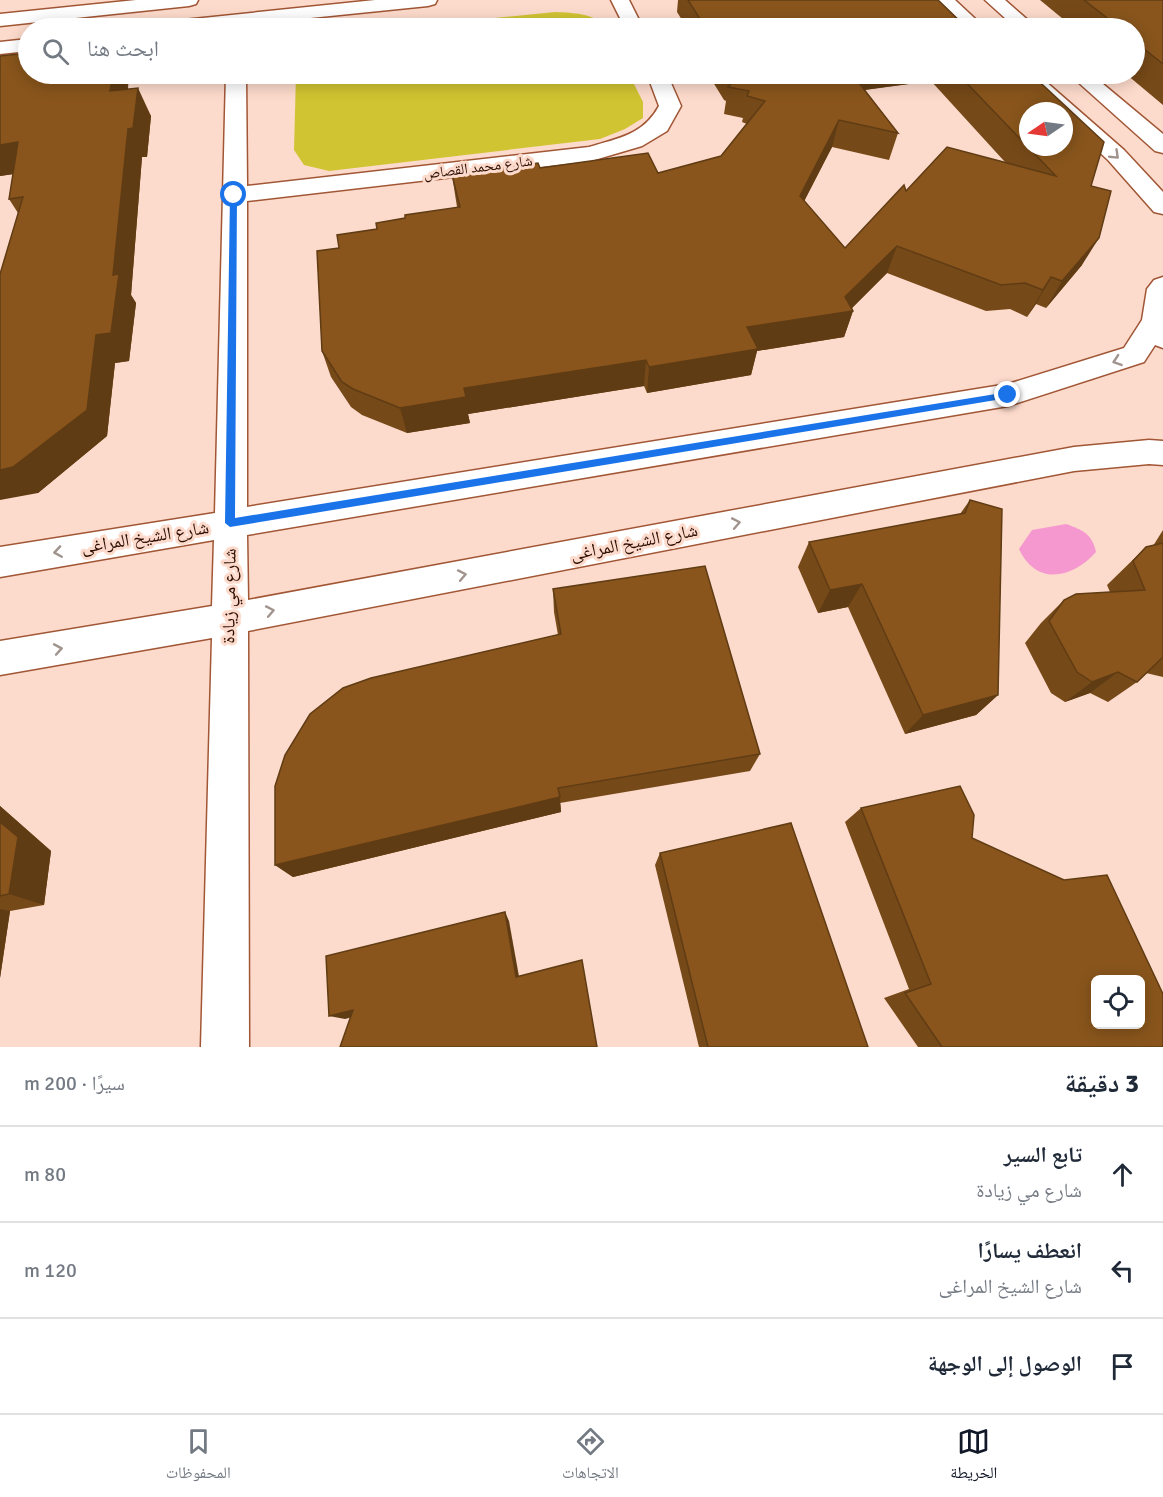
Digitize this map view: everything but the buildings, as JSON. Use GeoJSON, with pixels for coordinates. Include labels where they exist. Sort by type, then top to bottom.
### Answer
{"type":"FeatureCollection","features":[{"type":"Feature","properties":{"kind":"street"},"geometry":{"type":"LineString","coordinates":[[19,18],[189,0]]}},
{"type":"Feature","properties":{"kind":"street"},"geometry":{"type":"LineString","coordinates":[[236,0],[236,18]]}},
{"type":"Feature","properties":{"kind":"street"},"geometry":{"type":"LineString","coordinates":[[290,18],[428,0]]}},
{"type":"Feature","properties":{"kind":"street"},"geometry":{"type":"LineString","coordinates":[[620,0],[629,18]]}},
{"type":"Feature","properties":{"kind":"street"},"geometry":{"type":"LineString","coordinates":[[944,0],[964,18]]}},
{"type":"Feature","properties":{"kind":"street"},"geometry":{"type":"LineString","coordinates":[[994,0],[1015,18]]}},
{"type":"Feature","properties":{"kind":"street"},"geometry":{"type":"LineString","coordinates":[[0,20],[18,18]]}},
{"type":"Feature","properties":{"kind":"street"},"geometry":{"type":"LineString","coordinates":[[0,48],[18,46]]}},
{"type":"Feature","properties":{"kind":"street","name":"شارع مي زيادة"},"geometry":{"type":"LineString","coordinates":[[225,1047],[236,84]]}},
{"type":"Feature","properties":{"kind":"street","name":"شارع محمد القصاص"},"geometry":{"type":"LineString","coordinates":[[234,195],[591,154],[634,141],[659,126],[670,106],[661,84]]}},
{"type":"Feature","properties":{"kind":"street"},"geometry":{"type":"LineString","coordinates":[[1036,84],[1116,155],[1163,207]]}},
{"type":"Feature","properties":{"kind":"street"},"geometry":{"type":"LineString","coordinates":[[1091,84],[1163,146]]}},
{"type":"Feature","properties":{"kind":"street"},"geometry":{"type":"LineString","coordinates":[[1160,329],[1160,289],[1163,286]]}},
{"type":"Feature","properties":{"kind":"street","name":"شارع الشيخ المراغى"},"geometry":{"type":"LineString","coordinates":[[0,562],[1008,395],[1134,355],[1160,329]]}},
{"type":"Feature","properties":{"kind":"street","name":"شارع الشيخ المراغى"},"geometry":{"type":"LineString","coordinates":[[0,658],[229,619],[1074,459],[1149,452],[1163,453]]}},
{"type":"Feature","properties":{"kind":"shaded area"},"geometry":{"type":"Polygon","coordinates":[[[555,12],[593,18],[494,18],[555,12]]]}},
{"type":"Feature","properties":{"kind":"shaded area"},"geometry":{"type":"Polygon","coordinates":[[[296,84],[634,84],[643,102],[643,118],[625,129],[600,139],[329,171],[304,165],[294,150],[296,84]]]}},
{"type":"Feature","properties":{"kind":"shaded area"},"geometry":{"type":"Polygon","coordinates":[[[1066,524],[1086,534],[1092,541],[1096,552],[1066,573],[1045,573],[1035,569],[1026,561],[1019,549],[1032,530],[1066,524]]]}},
{"type":"Feature","properties":{"kind":"route"},"geometry":{"type":"LineString","coordinates":[[234,195],[230,523],[1008,395]]}}]}
